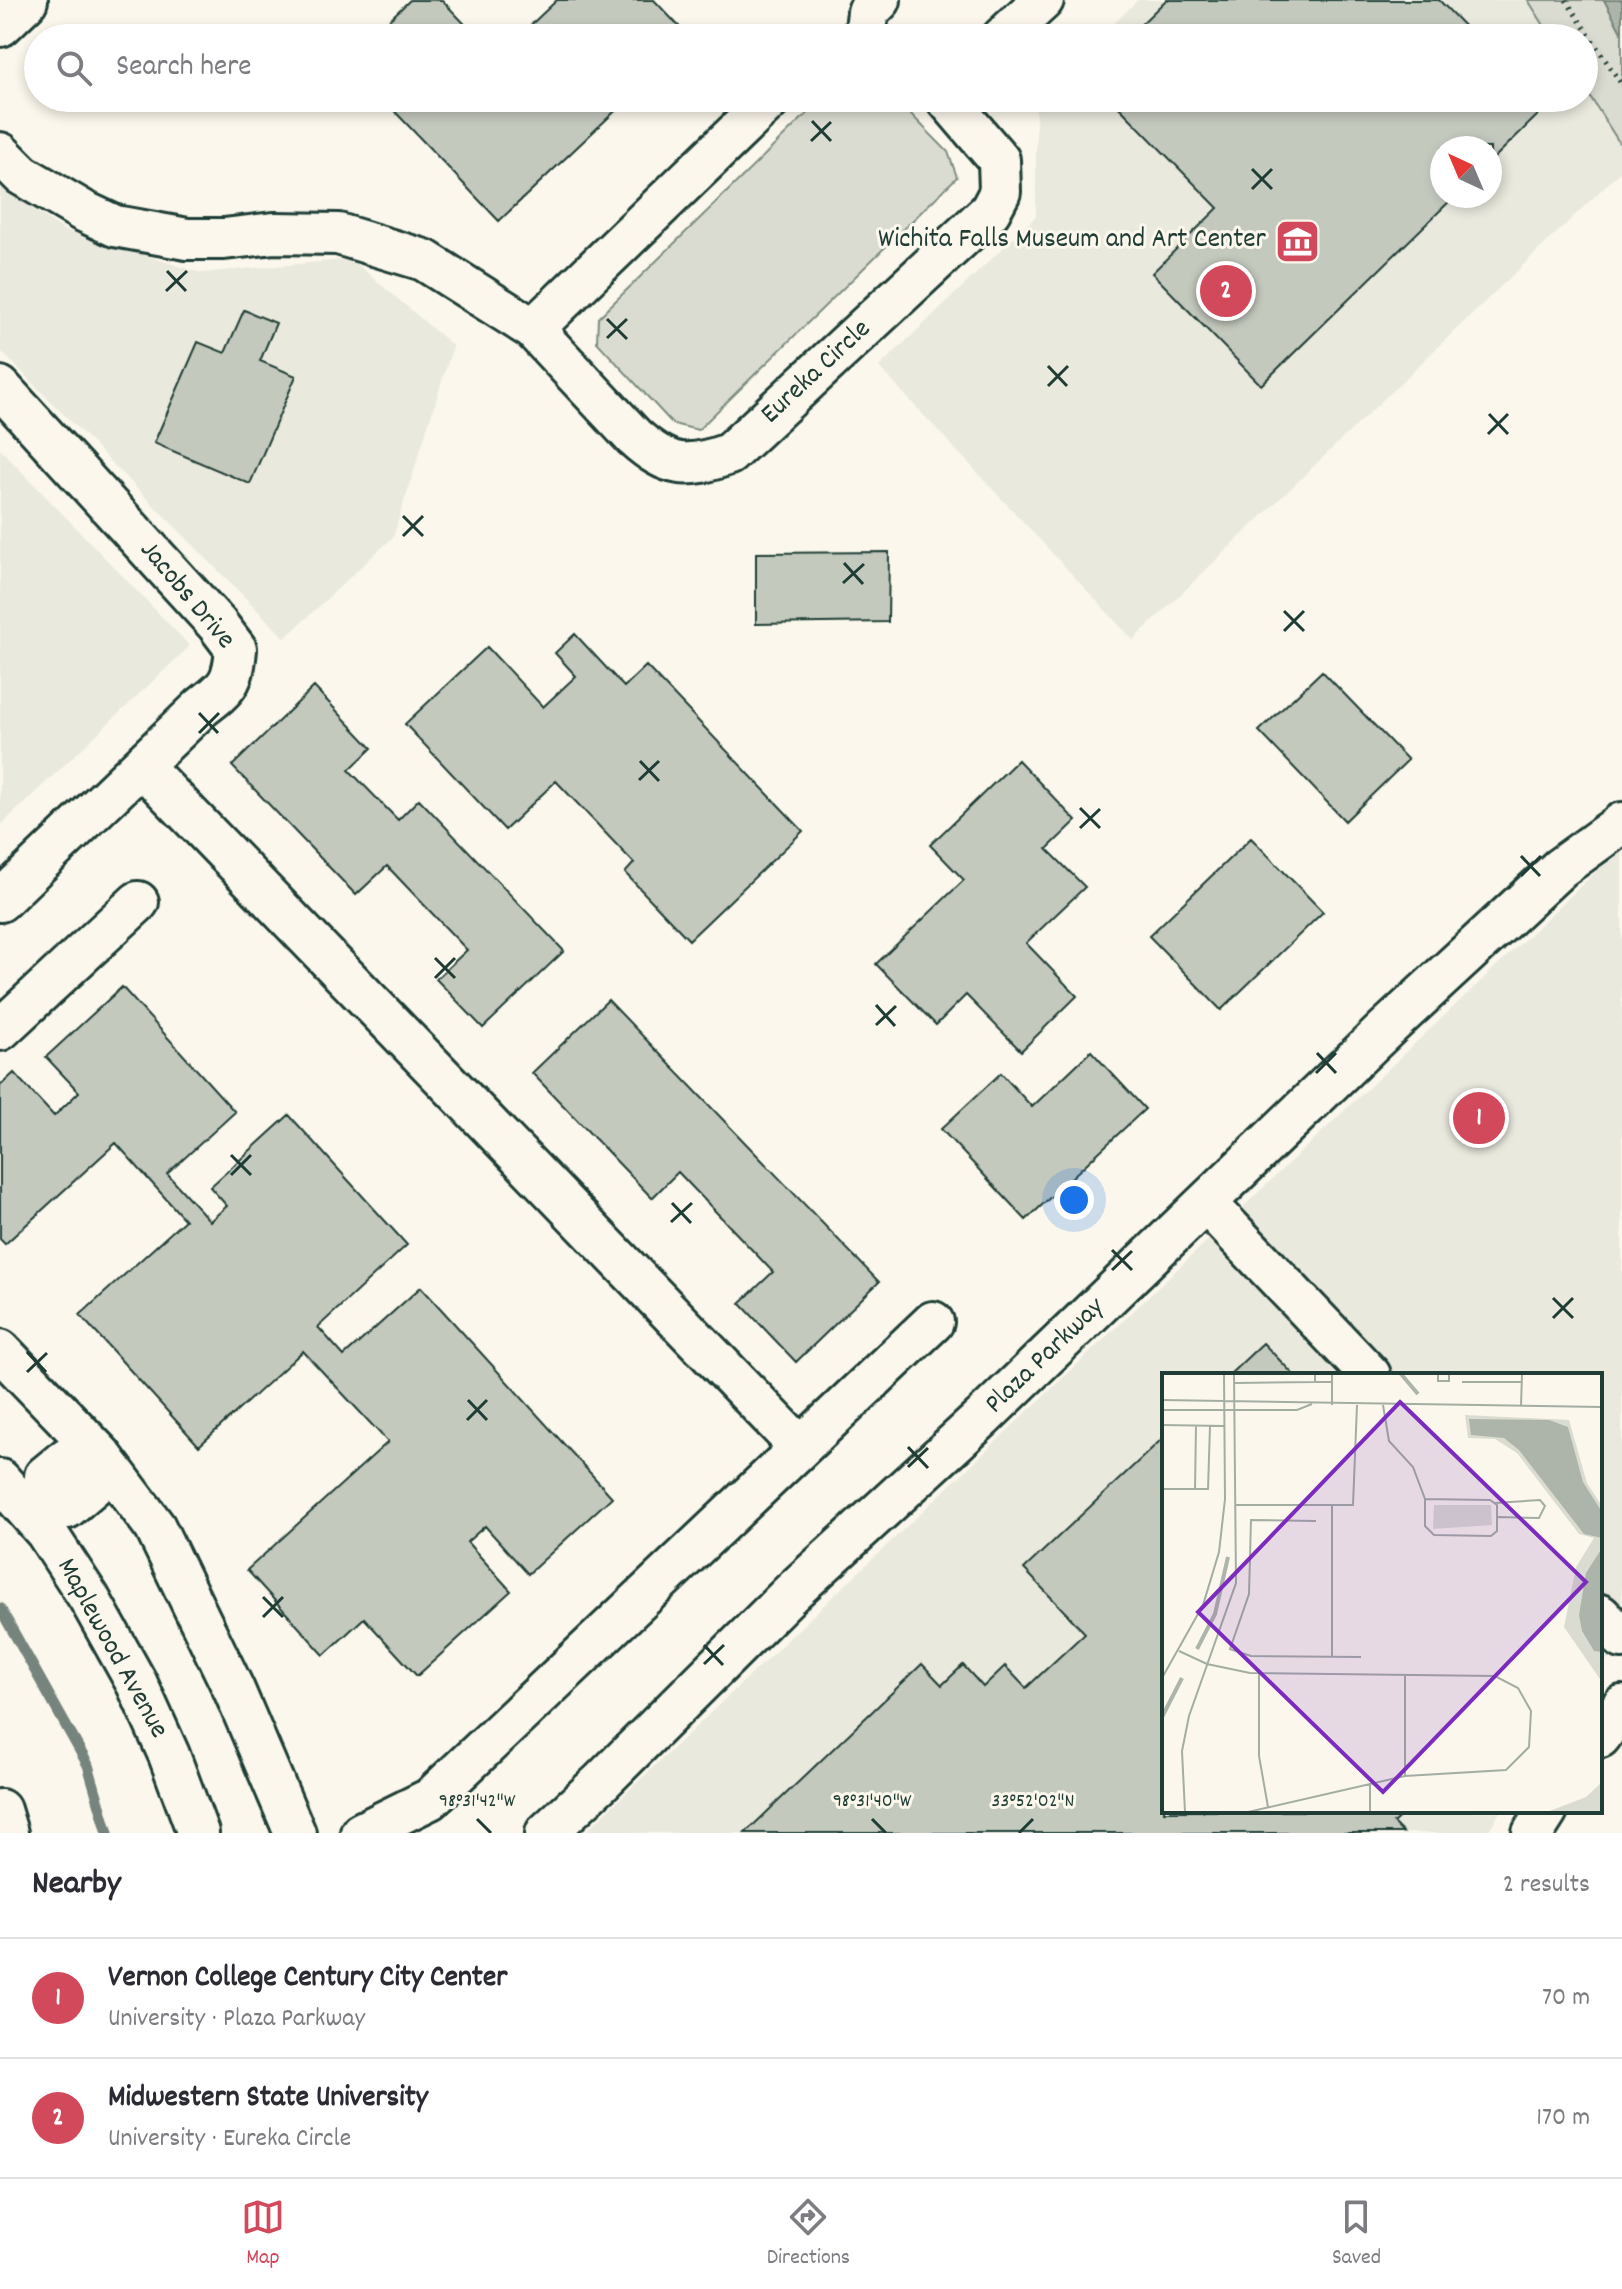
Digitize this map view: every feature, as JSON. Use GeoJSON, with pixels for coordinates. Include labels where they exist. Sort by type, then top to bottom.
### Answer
{"type":"FeatureCollection","features":[{"type":"Feature","properties":{"kind":"main road"},"geometry":{"type":"LineString","coordinates":[[0,24],[25,0]]}},
{"type":"Feature","properties":{"kind":"street"},"geometry":{"type":"LineString","coordinates":[[867,24],[868,12],[880,0]]}},
{"type":"Feature","properties":{"kind":"street"},"geometry":{"type":"LineString","coordinates":[[1017,24],[1043,0]]}},
{"type":"Feature","properties":{"kind":"street"},"geometry":{"type":"LineString","coordinates":[[533,329],[758,112]]}},
{"type":"Feature","properties":{"kind":"street","name":"Eureka Circle"},"geometry":{"type":"LineString","coordinates":[[0,153],[22,175],[115,226],[187,239],[224,239],[274,233],[338,234],[424,260],[533,329],[652,453],[686,464],[702,463],[729,454],[990,211],[1000,192],[999,160],[958,112]]}},
{"type":"Feature","properties":{"kind":"street","name":"Jacobs Drive"},"geometry":{"type":"LineString","coordinates":[[0,387],[217,624],[236,649],[234,671],[225,689],[202,707],[0,901]]}},
{"type":"Feature","properties":{"kind":"street"},"geometry":{"type":"LineString","coordinates":[[142,766],[800,1447]]}},
{"type":"Feature","properties":{"kind":"street","name":"Plaza Parkway"},"geometry":{"type":"LineString","coordinates":[[546,1833],[792,1592],[982,1418],[1386,1029],[1560,868],[1622,823]]}},
{"type":"Feature","properties":{"kind":"street"},"geometry":{"type":"LineString","coordinates":[[0,1030],[138,902]]}},
{"type":"Feature","properties":{"kind":"street"},"geometry":{"type":"LineString","coordinates":[[1206,1203],[1368,1373]]}},
{"type":"Feature","properties":{"kind":"street"},"geometry":{"type":"LineString","coordinates":[[361,1833],[430,1799],[933,1322]]}},
{"type":"Feature","properties":{"kind":"street"},"geometry":{"type":"LineString","coordinates":[[0,1350],[155,1527],[234,1690],[295,1833]]}},
{"type":"Feature","properties":{"kind":"street"},"geometry":{"type":"LineString","coordinates":[[37,1508],[67,1508],[93,1486],[96,1460]]}},
{"type":"Feature","properties":{"kind":"street","name":"Maplewood Avenue"},"geometry":{"type":"LineString","coordinates":[[0,1480],[37,1508],[46,1532],[89,1598],[137,1684],[169,1755],[198,1833]]}},
{"type":"Feature","properties":{"kind":"street"},"geometry":{"type":"LineString","coordinates":[[1602,1617],[1622,1638]]}},
{"type":"Feature","properties":{"kind":"street"},"geometry":{"type":"LineString","coordinates":[[1602,1734],[1622,1706]]}},
{"type":"Feature","properties":{"kind":"street"},"geometry":{"type":"LineString","coordinates":[[0,1810],[7,1833]]}},
{"type":"Feature","properties":{"kind":"street"},"geometry":{"type":"LineString","coordinates":[[1533,1833],[1546,1813]]}},
{"type":"Feature","properties":{"kind":"path"},"geometry":{"type":"LineString","coordinates":[[1566,0],[1582,24]]}},
{"type":"Feature","properties":{"kind":"path"},"geometry":{"type":"LineString","coordinates":[[1598,49],[1622,85]]}},
{"type":"Feature","properties":{"kind":"shaded area"},"geometry":{"type":"Polygon","coordinates":[[[1138,0],[1622,0],[1622,170],[1133,640],[879,367],[1036,216],[1036,112],[1598,112],[1598,24],[1113,24],[1138,0]]]}},
{"type":"Feature","properties":{"kind":"shaded area"},"geometry":{"type":"Polygon","coordinates":[[[1528,0],[1622,0],[1622,147],[1598,109],[1598,24],[1543,24],[1528,0]]]}},
{"type":"Feature","properties":{"kind":"shaded area"},"geometry":{"type":"Polygon","coordinates":[[[1604,0],[1622,0],[1622,34],[1604,0]]]}},
{"type":"Feature","properties":{"kind":"shaded area"},"geometry":{"type":"Polygon","coordinates":[[[809,112],[909,112],[948,152],[957,177],[698,430],[673,424],[597,342],[598,318],[809,112]]]}},
{"type":"Feature","properties":{"kind":"shaded area"},"geometry":{"type":"Polygon","coordinates":[[[0,187],[64,230],[201,273],[351,259],[453,346],[393,537],[285,638],[0,350],[0,187]]]}},
{"type":"Feature","properties":{"kind":"shaded area"},"geometry":{"type":"Polygon","coordinates":[[[0,449],[190,646],[0,826],[0,449]]]}},
{"type":"Feature","properties":{"kind":"shaded area"},"geometry":{"type":"Polygon","coordinates":[[[1622,851],[1622,1644],[1602,1665],[1602,1373],[1162,1373],[1162,1813],[1500,1813],[1487,1833],[584,1833],[1607,861],[1622,851]]]}},
{"type":"Feature","properties":{"kind":"building"},"geometry":{"type":"Polygon","coordinates":[[[410,0],[442,0],[465,24],[385,24],[410,0]]]}},
{"type":"Feature","properties":{"kind":"building"},"geometry":{"type":"Polygon","coordinates":[[[557,0],[654,0],[677,24],[532,24],[557,0]]]}},
{"type":"Feature","properties":{"kind":"building"},"geometry":{"type":"Polygon","coordinates":[[[1166,0],[1439,0],[1462,24],[1141,24],[1166,0]]]}},
{"type":"Feature","properties":{"kind":"building"},"geometry":{"type":"Polygon","coordinates":[[[395,112],[614,112],[499,221],[395,112]]]}},
{"type":"Feature","properties":{"kind":"building","name":"Wichita Falls Museum and Art Center"},"geometry":{"type":"Polygon","coordinates":[[[1124,112],[1541,112],[1502,150],[1502,136],[1430,136],[1430,208],[1443,208],[1261,385],[1152,273],[1218,208],[1124,112]]]}},
{"type":"Feature","properties":{"kind":"building"},"geometry":{"type":"Polygon","coordinates":[[[244,310],[276,323],[260,361],[296,376],[250,484],[154,443],[198,342],[225,353],[244,310]]]}},
{"type":"Feature","properties":{"kind":"building"},"geometry":{"type":"Polygon","coordinates":[[[889,552],[888,622],[756,624],[756,553],[889,552]]]}},
{"type":"Feature","properties":{"kind":"building"},"geometry":{"type":"Polygon","coordinates":[[[575,634],[624,687],[646,666],[803,831],[689,940],[625,873],[634,863],[556,781],[505,830],[405,724],[487,647],[543,707],[576,676],[555,653],[575,634]]]}},
{"type":"Feature","properties":{"kind":"building"},"geometry":{"type":"Polygon","coordinates":[[[1322,671],[1408,760],[1345,821],[1259,731],[1322,671]]]}},
{"type":"Feature","properties":{"kind":"building"},"geometry":{"type":"Polygon","coordinates":[[[314,687],[372,748],[349,770],[398,820],[419,799],[564,951],[483,1028],[436,979],[467,950],[387,866],[356,895],[232,766],[314,687]]]}},
{"type":"Feature","properties":{"kind":"building"},"geometry":{"type":"Polygon","coordinates":[[[1018,760],[1076,821],[1047,849],[1085,887],[1026,943],[1077,996],[1021,1051],[966,995],[936,1025],[876,964],[964,880],[930,845],[1018,760]]]}},
{"type":"Feature","properties":{"kind":"building"},"geometry":{"type":"Polygon","coordinates":[[[1251,838],[1323,912],[1221,1010],[1149,936],[1251,838]]]}},
{"type":"Feature","properties":{"kind":"building"},"geometry":{"type":"Polygon","coordinates":[[[122,987],[235,1112],[167,1174],[210,1221],[227,1206],[210,1187],[289,1115],[407,1245],[318,1327],[344,1356],[421,1287],[612,1497],[528,1574],[485,1526],[467,1542],[511,1591],[417,1676],[364,1618],[324,1655],[247,1570],[388,1442],[303,1351],[199,1446],[80,1315],[185,1220],[116,1143],[5,1244],[0,1239],[0,1086],[14,1073],[54,1116],[79,1092],[46,1057],[122,987]]]}},
{"type":"Feature","properties":{"kind":"building"},"geometry":{"type":"Polygon","coordinates":[[[608,1000],[879,1282],[796,1362],[740,1303],[773,1272],[678,1172],[652,1198],[532,1073],[608,1000]]]}},
{"type":"Feature","properties":{"kind":"building"},"geometry":{"type":"Polygon","coordinates":[[[1091,1051],[1145,1109],[1026,1220],[941,1129],[1001,1073],[1032,1107],[1091,1051]]]}},
{"type":"Feature","properties":{"kind":"building"},"geometry":{"type":"Polygon","coordinates":[[[1263,1343],[1292,1373],[1231,1373],[1263,1343]]]}},
{"type":"Feature","properties":{"kind":"building"},"geometry":{"type":"Polygon","coordinates":[[[1162,1439],[1162,1813],[1404,1813],[1393,1823],[1403,1833],[745,1833],[922,1664],[942,1685],[963,1665],[983,1687],[1005,1666],[1026,1688],[1085,1633],[1024,1569],[1162,1439]]]}},
{"type":"Feature","properties":{"kind":"waterway"},"geometry":{"type":"LineString","coordinates":[[0,1608],[88,1765],[108,1833]]}},
{"type":"Feature","properties":{"kind":"place","name":"Wichita Falls Museum and Art Center"},"geometry":{"type":"Point","coordinates":[1297,241]}},
{"type":"Feature","properties":{"kind":"place","name":"Midwestern State University"},"geometry":{"type":"Point","coordinates":[1226,291]}},
{"type":"Feature","properties":{"kind":"place","name":"Vernon College Century City Center"},"geometry":{"type":"Point","coordinates":[1479,1118]}}]}
